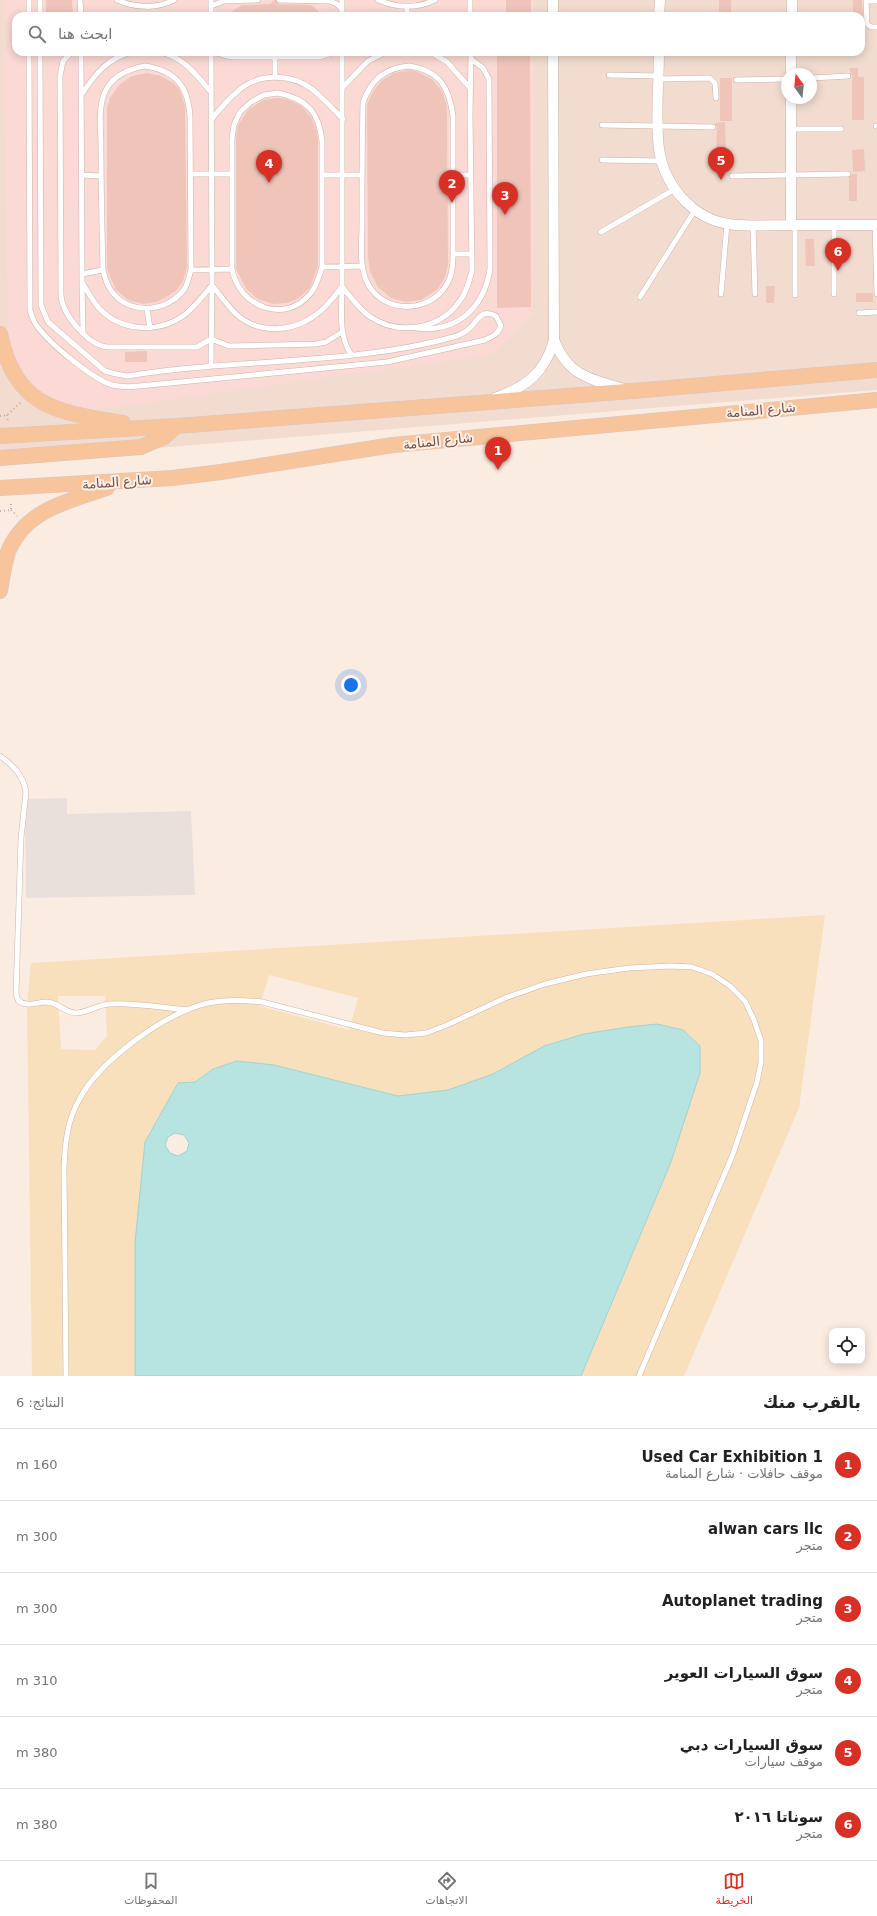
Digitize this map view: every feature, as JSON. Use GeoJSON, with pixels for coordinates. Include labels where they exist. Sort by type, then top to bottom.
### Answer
{"type":"FeatureCollection","features":[{"type":"Feature","properties":{"kind":"main road"},"geometry":{"type":"LineString","coordinates":[[0,334],[9,365],[30,393],[49,406],[70,414],[152,427]]}},
{"type":"Feature","properties":{"kind":"main road"},"geometry":{"type":"LineString","coordinates":[[0,436],[177,426],[633,391],[877,370]]}},
{"type":"Feature","properties":{"kind":"main road","name":"شارع المنامة"},"geometry":{"type":"LineString","coordinates":[[0,488],[124,482],[221,472],[394,445],[877,400]]}},
{"type":"Feature","properties":{"kind":"main road"},"geometry":{"type":"LineString","coordinates":[[0,458],[141,447],[160,439],[177,426]]}},
{"type":"Feature","properties":{"kind":"main road"},"geometry":{"type":"LineString","coordinates":[[0,592],[10,549],[18,534],[33,518],[50,507],[124,482]]}},
{"type":"Feature","properties":{"kind":"street"},"geometry":{"type":"LineString","coordinates":[[553,0],[553,12]]}},
{"type":"Feature","properties":{"kind":"street"},"geometry":{"type":"LineString","coordinates":[[659,12],[660,0]]}},
{"type":"Feature","properties":{"kind":"street"},"geometry":{"type":"LineString","coordinates":[[792,0],[792,12]]}},
{"type":"Feature","properties":{"kind":"street"},"geometry":{"type":"LineString","coordinates":[[482,402],[511,392],[533,378],[544,365],[554,340],[553,56]]}},
{"type":"Feature","properties":{"kind":"street"},"geometry":{"type":"LineString","coordinates":[[659,56],[659,150],[666,175],[675,189],[695,210],[715,221],[727,224],[753,226],[876,225]]}},
{"type":"Feature","properties":{"kind":"street"},"geometry":{"type":"LineString","coordinates":[[791,68],[792,56]]}},
{"type":"Feature","properties":{"kind":"street"},"geometry":{"type":"LineString","coordinates":[[791,104],[793,225]]}},
{"type":"Feature","properties":{"kind":"street"},"geometry":{"type":"LineString","coordinates":[[554,340],[562,357],[582,375],[597,382],[633,391]]}},
{"type":"Feature","properties":{"kind":"lane"},"geometry":{"type":"LineString","coordinates":[[29,0],[29,12]]}},
{"type":"Feature","properties":{"kind":"lane"},"geometry":{"type":"LineString","coordinates":[[40,0],[40,12]]}},
{"type":"Feature","properties":{"kind":"lane"},"geometry":{"type":"LineString","coordinates":[[80,0],[81,12]]}},
{"type":"Feature","properties":{"kind":"lane"},"geometry":{"type":"LineString","coordinates":[[117,0],[144,7],[161,5],[174,0]]}},
{"type":"Feature","properties":{"kind":"lane"},"geometry":{"type":"LineString","coordinates":[[144,0],[144,7]]}},
{"type":"Feature","properties":{"kind":"lane"},"geometry":{"type":"LineString","coordinates":[[211,3],[258,0]]}},
{"type":"Feature","properties":{"kind":"lane"},"geometry":{"type":"LineString","coordinates":[[279,0],[330,1],[337,4],[342,9]]}},
{"type":"Feature","properties":{"kind":"lane"},"geometry":{"type":"LineString","coordinates":[[342,0],[342,9]]}},
{"type":"Feature","properties":{"kind":"lane"},"geometry":{"type":"LineString","coordinates":[[378,0],[388,4],[407,7],[416,6],[435,0]]}},
{"type":"Feature","properties":{"kind":"lane"},"geometry":{"type":"LineString","coordinates":[[470,12],[471,0]]}},
{"type":"Feature","properties":{"kind":"lane"},"geometry":{"type":"LineString","coordinates":[[877,1],[866,1],[867,24],[871,27],[877,27]]}},
{"type":"Feature","properties":{"kind":"lane"},"geometry":{"type":"LineString","coordinates":[[407,7],[407,12]]}},
{"type":"Feature","properties":{"kind":"lane"},"geometry":{"type":"LineString","coordinates":[[29,56],[28,298],[30,310],[34,321],[48,339],[100,380],[112,385],[126,387],[387,362],[485,340],[499,331],[501,326],[500,320],[496,316],[485,313],[480,315],[464,333],[457,336],[391,351],[211,366],[127,376],[105,371],[55,328],[44,314],[40,296],[40,56]]}},
{"type":"Feature","properties":{"kind":"lane"},"geometry":{"type":"LineString","coordinates":[[68,56],[64,61],[60,76],[61,295],[65,313],[96,345],[107,348],[197,347],[211,339]]}},
{"type":"Feature","properties":{"kind":"lane"},"geometry":{"type":"LineString","coordinates":[[81,56],[83,332]]}},
{"type":"Feature","properties":{"kind":"lane"},"geometry":{"type":"LineString","coordinates":[[82,94],[100,70],[111,61],[123,56]]}},
{"type":"Feature","properties":{"kind":"lane"},"geometry":{"type":"LineString","coordinates":[[170,56],[190,67],[210,91]]}},
{"type":"Feature","properties":{"kind":"lane"},"geometry":{"type":"LineString","coordinates":[[211,56],[211,366]]}},
{"type":"Feature","properties":{"kind":"lane"},"geometry":{"type":"LineString","coordinates":[[226,56],[319,56]]}},
{"type":"Feature","properties":{"kind":"lane"},"geometry":{"type":"LineString","coordinates":[[275,56],[275,77]]}},
{"type":"Feature","properties":{"kind":"lane"},"geometry":{"type":"LineString","coordinates":[[342,56],[342,332],[344,341],[351,354]]}},
{"type":"Feature","properties":{"kind":"lane"},"geometry":{"type":"LineString","coordinates":[[342,88],[368,61],[378,56]]}},
{"type":"Feature","properties":{"kind":"lane"},"geometry":{"type":"LineString","coordinates":[[437,56],[447,62],[470,88]]}},
{"type":"Feature","properties":{"kind":"lane"},"geometry":{"type":"LineString","coordinates":[[412,328],[433,323],[448,314],[459,302],[468,288],[471,277],[471,59]]}},
{"type":"Feature","properties":{"kind":"lane"},"geometry":{"type":"LineString","coordinates":[[342,287],[369,316],[384,324],[400,328],[426,330],[453,324],[475,307],[483,295],[488,282],[490,268],[488,79],[483,68],[471,59]]}},
{"type":"Feature","properties":{"kind":"lane"},"geometry":{"type":"LineString","coordinates":[[145,66],[158,68],[169,73],[179,81],[186,92],[190,116],[190,174],[190,270],[185,287],[178,296],[169,303],[158,307],[134,307],[123,302],[113,293],[106,283],[103,270],[101,176],[101,104],[105,92],[112,82],[121,74],[133,68],[145,66]]}},
{"type":"Feature","properties":{"kind":"lane"},"geometry":{"type":"LineString","coordinates":[[409,66],[419,68],[433,75],[445,86],[450,95],[453,116],[453,175],[453,266],[450,279],[443,290],[427,302],[408,307],[395,305],[383,300],[373,292],[366,281],[362,266],[362,175],[363,103],[366,93],[372,84],[383,73],[398,67],[409,66]]}},
{"type":"Feature","properties":{"kind":"lane"},"geometry":{"type":"LineString","coordinates":[[608,75],[710,78],[715,83],[716,98]]}},
{"type":"Feature","properties":{"kind":"lane"},"geometry":{"type":"LineString","coordinates":[[817,78],[848,76]]}},
{"type":"Feature","properties":{"kind":"lane"},"geometry":{"type":"LineString","coordinates":[[211,120],[239,90],[262,78],[275,77],[288,78],[312,89],[343,119]]}},
{"type":"Feature","properties":{"kind":"lane"},"geometry":{"type":"LineString","coordinates":[[736,80],[781,78]]}},
{"type":"Feature","properties":{"kind":"lane"},"geometry":{"type":"LineString","coordinates":[[278,93],[292,96],[305,103],[315,114],[320,127],[322,175],[322,267],[318,283],[311,294],[302,302],[290,307],[278,309],[266,308],[254,304],[244,296],[237,286],[232,269],[232,174],[232,139],[234,125],[240,112],[251,102],[264,95],[278,93]]}},
{"type":"Feature","properties":{"kind":"lane"},"geometry":{"type":"LineString","coordinates":[[602,125],[713,127]]}},
{"type":"Feature","properties":{"kind":"lane"},"geometry":{"type":"LineString","coordinates":[[791,129],[842,129]]}},
{"type":"Feature","properties":{"kind":"lane"},"geometry":{"type":"LineString","coordinates":[[602,160],[662,161]]}},
{"type":"Feature","properties":{"kind":"lane"},"geometry":{"type":"LineString","coordinates":[[190,174],[232,174]]}},
{"type":"Feature","properties":{"kind":"lane"},"geometry":{"type":"LineString","coordinates":[[732,176],[848,174]]}},
{"type":"Feature","properties":{"kind":"lane"},"geometry":{"type":"LineString","coordinates":[[82,175],[101,176]]}},
{"type":"Feature","properties":{"kind":"lane"},"geometry":{"type":"LineString","coordinates":[[322,175],[362,175]]}},
{"type":"Feature","properties":{"kind":"lane"},"geometry":{"type":"LineString","coordinates":[[453,175],[471,175]]}},
{"type":"Feature","properties":{"kind":"lane"},"geometry":{"type":"LineString","coordinates":[[601,232],[675,189]]}},
{"type":"Feature","properties":{"kind":"lane"},"geometry":{"type":"LineString","coordinates":[[640,297],[695,210]]}},
{"type":"Feature","properties":{"kind":"lane"},"geometry":{"type":"LineString","coordinates":[[721,294],[727,224]]}},
{"type":"Feature","properties":{"kind":"lane"},"geometry":{"type":"LineString","coordinates":[[793,225],[795,295]]}},
{"type":"Feature","properties":{"kind":"lane"},"geometry":{"type":"LineString","coordinates":[[834,225],[834,294]]}},
{"type":"Feature","properties":{"kind":"lane"},"geometry":{"type":"LineString","coordinates":[[876,225],[877,294]]}},
{"type":"Feature","properties":{"kind":"lane"},"geometry":{"type":"LineString","coordinates":[[753,226],[755,294]]}},
{"type":"Feature","properties":{"kind":"lane"},"geometry":{"type":"LineString","coordinates":[[453,254],[472,254]]}},
{"type":"Feature","properties":{"kind":"lane"},"geometry":{"type":"LineString","coordinates":[[322,267],[362,266]]}},
{"type":"Feature","properties":{"kind":"lane"},"geometry":{"type":"LineString","coordinates":[[190,270],[232,269]]}},
{"type":"Feature","properties":{"kind":"lane"},"geometry":{"type":"LineString","coordinates":[[82,274],[103,270]]}},
{"type":"Feature","properties":{"kind":"lane"},"geometry":{"type":"LineString","coordinates":[[82,282],[92,299],[107,316],[127,325],[150,328],[172,322],[182,316],[212,286]]}},
{"type":"Feature","properties":{"kind":"lane"},"geometry":{"type":"LineString","coordinates":[[212,286],[236,314],[263,328],[278,329],[292,327],[306,322],[318,313],[342,287]]}},
{"type":"Feature","properties":{"kind":"lane"},"geometry":{"type":"LineString","coordinates":[[147,308],[150,328]]}},
{"type":"Feature","properties":{"kind":"lane"},"geometry":{"type":"LineString","coordinates":[[859,313],[877,312]]}},
{"type":"Feature","properties":{"kind":"lane"},"geometry":{"type":"LineString","coordinates":[[211,339],[229,346],[316,344],[330,340],[342,332]]}},
{"type":"Feature","properties":{"kind":"lane"},"geometry":{"type":"LineString","coordinates":[[0,756],[18,771],[22,778],[26,792],[21,838],[16,994],[18,1000],[27,1004],[46,1002],[77,1013],[106,1004],[188,1010]]}},
{"type":"Feature","properties":{"kind":"lane"},"geometry":{"type":"LineString","coordinates":[[66,1376],[64,1168],[65,1144],[70,1122],[79,1100],[87,1087],[107,1063],[146,1034],[188,1010],[225,1000],[250,1000],[262,1002],[383,1033],[405,1035],[426,1033],[505,998],[545,984],[586,974],[629,968],[671,966],[692,968],[712,974],[730,986],[745,1001],[754,1020],[760,1041],[761,1062],[757,1082],[733,1154],[639,1376]]}},
{"type":"Feature","properties":{"kind":"path"},"geometry":{"type":"LineString","coordinates":[[0,416],[7,415],[30,393]]}},
{"type":"Feature","properties":{"kind":"shaded area"},"geometry":{"type":"Polygon","coordinates":[[[0,0],[877,0],[877,390],[169,447],[0,455],[0,0]]]}},
{"type":"Feature","properties":{"kind":"shaded area"},"geometry":{"type":"Polygon","coordinates":[[[3,0],[534,0],[534,12],[12,12],[12,56],[534,56],[532,314],[490,355],[87,411],[63,408],[26,384],[8,345],[3,0]]]}},
{"type":"Feature","properties":{"kind":"shaded area"},"geometry":{"type":"Polygon","coordinates":[[[67,798],[67,814],[191,811],[195,895],[26,898],[25,799],[67,798]]]}},
{"type":"Feature","properties":{"kind":"sand"},"geometry":{"type":"Polygon","coordinates":[[[825,915],[799,1108],[684,1376],[581,1376],[671,1162],[657,1024],[584,1034],[544,1046],[493,1074],[448,1090],[398,1096],[274,1065],[237,1061],[213,1069],[195,1082],[178,1083],[145,1142],[135,1243],[135,1376],[32,1376],[27,1004],[31,963],[825,915]],[[269,975],[260,1006],[349,1030],[358,998],[269,975]],[[58,996],[61,1049],[95,1050],[107,1036],[105,996],[58,996]]]}},
{"type":"Feature","properties":{"kind":"water"},"geometry":{"type":"Polygon","coordinates":[[[657,1024],[683,1030],[700,1046],[700,1073],[671,1162],[581,1376],[135,1376],[135,1243],[145,1142],[178,1083],[195,1082],[213,1069],[237,1061],[274,1065],[398,1096],[448,1090],[493,1074],[544,1046],[584,1034],[657,1024]],[[175,1133],[168,1137],[165,1145],[170,1153],[178,1156],[187,1151],[189,1143],[184,1135],[175,1133]]]}},
{"type":"Feature","properties":{"kind":"building"},"geometry":{"type":"Polygon","coordinates":[[[46,0],[72,0],[73,12],[46,12],[46,0]]]}},
{"type":"Feature","properties":{"kind":"building"},"geometry":{"type":"Polygon","coordinates":[[[275,0],[279,4],[311,5],[319,12],[231,12],[242,5],[270,4],[275,0]]]}},
{"type":"Feature","properties":{"kind":"building"},"geometry":{"type":"Polygon","coordinates":[[[506,0],[531,0],[531,12],[506,12],[506,0]]]}},
{"type":"Feature","properties":{"kind":"building"},"geometry":{"type":"Polygon","coordinates":[[[719,0],[731,0],[731,12],[719,12],[719,0]]]}},
{"type":"Feature","properties":{"kind":"building"},"geometry":{"type":"Polygon","coordinates":[[[853,0],[862,0],[863,12],[853,12],[853,0]]]}},
{"type":"Feature","properties":{"kind":"building"},"geometry":{"type":"Polygon","coordinates":[[[497,56],[530,56],[531,307],[497,308],[497,56]]]}},
{"type":"Feature","properties":{"kind":"building"},"geometry":{"type":"Polygon","coordinates":[[[849,68],[858,68],[858,77],[864,77],[864,120],[852,120],[852,77],[849,68]]]}},
{"type":"Feature","properties":{"kind":"building"},"geometry":{"type":"Polygon","coordinates":[[[409,70],[418,72],[433,80],[442,91],[447,107],[448,265],[445,277],[438,289],[421,300],[406,302],[391,298],[378,287],[370,272],[368,256],[367,105],[372,93],[382,80],[394,73],[409,70]]]}},
{"type":"Feature","properties":{"kind":"building"},"geometry":{"type":"Polygon","coordinates":[[[147,73],[161,76],[175,84],[180,90],[185,106],[187,267],[183,281],[176,291],[157,302],[143,304],[128,300],[116,290],[107,269],[107,108],[110,98],[119,85],[132,76],[147,73]]]}},
{"type":"Feature","properties":{"kind":"building"},"geometry":{"type":"Polygon","coordinates":[[[720,78],[732,78],[732,121],[720,121],[720,78]]]}},
{"type":"Feature","properties":{"kind":"building"},"geometry":{"type":"Polygon","coordinates":[[[277,98],[287,99],[302,106],[311,117],[317,132],[318,266],[310,288],[299,298],[288,303],[273,304],[258,299],[246,289],[236,269],[236,139],[238,125],[248,110],[263,100],[277,98]]]}},
{"type":"Feature","properties":{"kind":"building"},"geometry":{"type":"Polygon","coordinates":[[[725,122],[726,150],[716,150],[717,127],[715,123],[725,122]]]}},
{"type":"Feature","properties":{"kind":"building"},"geometry":{"type":"Polygon","coordinates":[[[864,149],[865,171],[853,172],[852,150],[864,149]]]}},
{"type":"Feature","properties":{"kind":"building"},"geometry":{"type":"Polygon","coordinates":[[[852,174],[857,174],[857,201],[849,201],[849,178],[852,174]]]}},
{"type":"Feature","properties":{"kind":"building"},"geometry":{"type":"Polygon","coordinates":[[[805,239],[814,239],[815,266],[806,266],[805,239]]]}},
{"type":"Feature","properties":{"kind":"building"},"geometry":{"type":"Polygon","coordinates":[[[766,286],[775,286],[774,303],[766,303],[766,286]]]}},
{"type":"Feature","properties":{"kind":"building"},"geometry":{"type":"Polygon","coordinates":[[[856,293],[873,293],[873,302],[856,302],[856,293]]]}},
{"type":"Feature","properties":{"kind":"building"},"geometry":{"type":"Polygon","coordinates":[[[147,351],[147,362],[125,362],[125,352],[147,351]]]}},
{"type":"Feature","properties":{"kind":"place","name":"سوق السيارات دبي"},"geometry":{"type":"Point","coordinates":[721,180]}},
{"type":"Feature","properties":{"kind":"place","name":"سوق السيارات العوير"},"geometry":{"type":"Point","coordinates":[269,183]}},
{"type":"Feature","properties":{"kind":"place","name":"alwan cars llc"},"geometry":{"type":"Point","coordinates":[452,203]}},
{"type":"Feature","properties":{"kind":"place","name":"Autoplanet trading"},"geometry":{"type":"Point","coordinates":[505,215]}},
{"type":"Feature","properties":{"kind":"place","name":"سوناتا ٢٠١٦"},"geometry":{"type":"Point","coordinates":[838,271]}},
{"type":"Feature","properties":{"kind":"place","name":"Used Car Exhibition 1"},"geometry":{"type":"Point","coordinates":[498,470]}}]}
